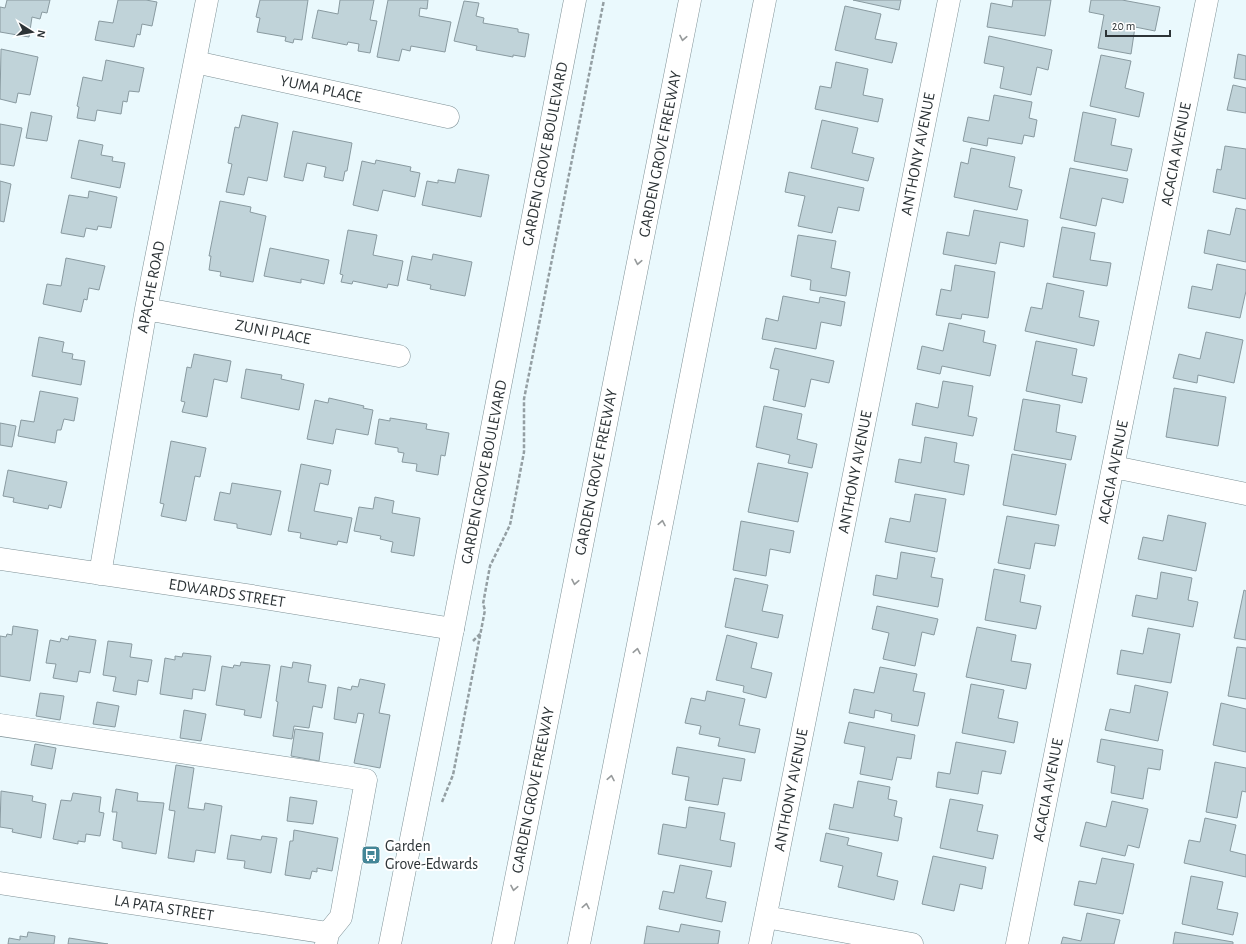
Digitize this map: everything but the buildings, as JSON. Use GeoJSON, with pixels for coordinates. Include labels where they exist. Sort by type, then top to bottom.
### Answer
{"type":"FeatureCollection","features":[{"type":"Feature","properties":{"kind":"main road","name":"APACHE ROAD"},"geometry":{"type":"LineString","coordinates":[[100,574],[146,309],[207,0]]}},
{"type":"Feature","properties":{"kind":"main road","name":"GARDEN GROVE BOULEVARD"},"geometry":{"type":"LineString","coordinates":[[390,944],[576,0]]}},
{"type":"Feature","properties":{"kind":"main road","name":"GARDEN GROVE FREEWAY"},"geometry":{"type":"LineString","coordinates":[[502,944],[690,0]]}},
{"type":"Feature","properties":{"kind":"main road"},"geometry":{"type":"LineString","coordinates":[[579,944],[765,0]]}},
{"type":"Feature","properties":{"kind":"main road","name":"ANTHONY AVENUE"},"geometry":{"type":"LineString","coordinates":[[760,944],[949,0]]}},
{"type":"Feature","properties":{"kind":"main road","name":"ACACIA AVENUE"},"geometry":{"type":"LineString","coordinates":[[1017,944],[1207,0]]}},
{"type":"Feature","properties":{"kind":"main road","name":"YUMA PLACE"},"geometry":{"type":"LineString","coordinates":[[195,62],[448,117]]}},
{"type":"Feature","properties":{"kind":"main road","name":"ZUNI PLACE"},"geometry":{"type":"LineString","coordinates":[[146,309],[399,356]]}},
{"type":"Feature","properties":{"kind":"main road"},"geometry":{"type":"LineString","coordinates":[[1114,467],[1246,494]]}},
{"type":"Feature","properties":{"kind":"main road","name":"EDWARDS STREET"},"geometry":{"type":"LineString","coordinates":[[0,559],[252,596],[453,629]]}},
{"type":"Feature","properties":{"kind":"main road"},"geometry":{"type":"LineString","coordinates":[[0,725],[366,780],[341,916],[327,939]]}},
{"type":"Feature","properties":{"kind":"main road","name":"LA PATA STREET"},"geometry":{"type":"LineString","coordinates":[[0,884],[327,939]]}},
{"type":"Feature","properties":{"kind":"main road"},"geometry":{"type":"LineString","coordinates":[[766,917],[912,944]]}},
{"type":"Feature","properties":{"kind":"path"},"geometry":{"type":"LineString","coordinates":[[441,806],[453,774],[485,610],[482,604],[490,566],[510,525],[524,452],[524,399],[604,0]]}},
{"type":"Feature","properties":{"kind":"place","name":"Garden Grove-Edwards"},"geometry":{"type":"Point","coordinates":[371,855]}}]}
